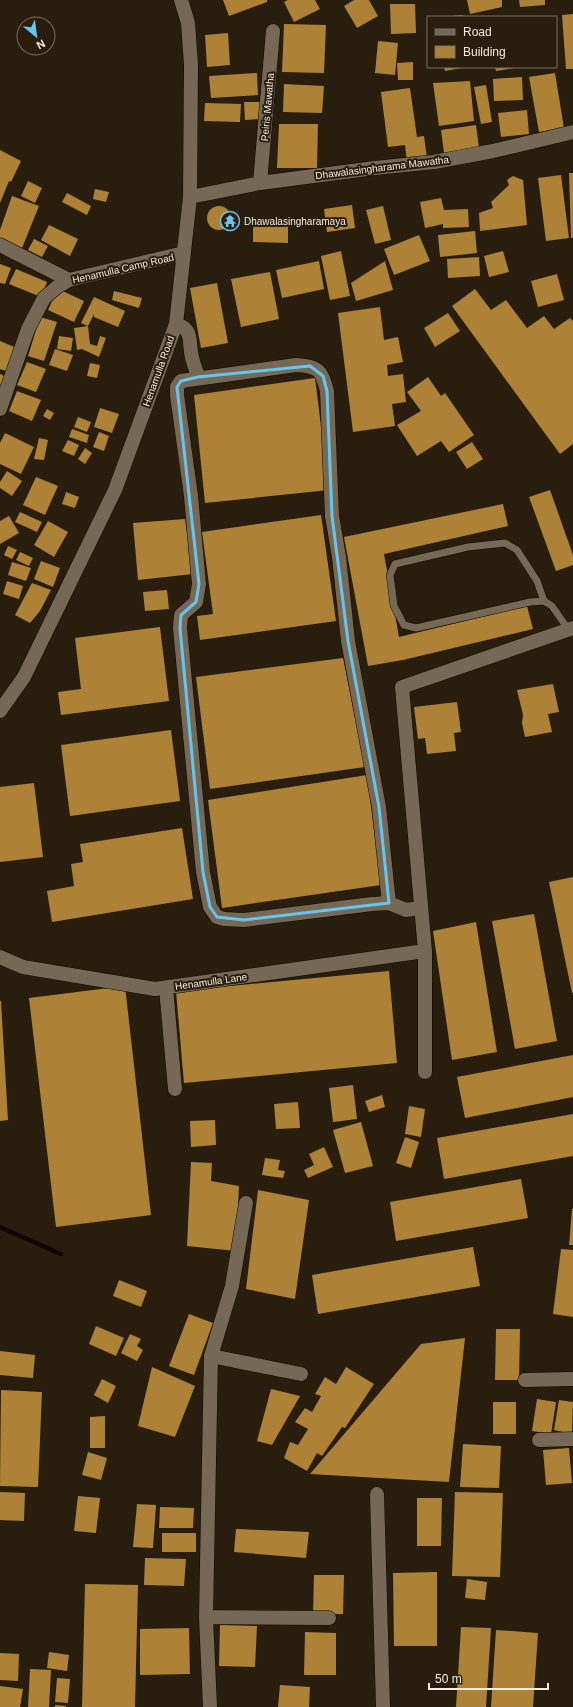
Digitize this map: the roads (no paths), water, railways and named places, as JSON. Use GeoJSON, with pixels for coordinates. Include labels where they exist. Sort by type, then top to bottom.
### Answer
{"type":"FeatureCollection","features":[{"type":"Feature","properties":{"kind":"street","name":"Henamulla Road"},"geometry":{"type":"LineString","coordinates":[[0,711],[24,677],[115,490],[176,324],[190,197],[192,66],[188,23],[181,0]]}},
{"type":"Feature","properties":{"kind":"street","name":"Peiris Mawatha"},"geometry":{"type":"LineString","coordinates":[[260,183],[273,32]]}},
{"type":"Feature","properties":{"kind":"street","name":"Dhawalasingharama Mawatha"},"geometry":{"type":"LineString","coordinates":[[190,197],[260,183],[434,162],[493,151],[573,132]]}},
{"type":"Feature","properties":{"kind":"street"},"geometry":{"type":"LineString","coordinates":[[0,245],[69,280]]}},
{"type":"Feature","properties":{"kind":"street","name":"Henamulla Camp Road"},"geometry":{"type":"LineString","coordinates":[[0,409],[28,329],[44,298],[57,287],[69,280],[184,253]]}},
{"type":"Feature","properties":{"kind":"street"},"geometry":{"type":"LineString","coordinates":[[176,324],[183,326],[188,331],[191,353],[198,377]]}},
{"type":"Feature","properties":{"kind":"street"},"geometry":{"type":"LineString","coordinates":[[389,903],[379,807],[348,641],[339,557],[332,516],[327,391],[323,376],[318,370],[310,366],[296,365],[198,377],[181,381],[177,388],[177,395],[192,496],[200,584],[196,602],[181,615],[180,628],[203,872],[210,907],[217,917],[224,919],[244,920],[372,904],[389,903],[406,910],[421,908]]}},
{"type":"Feature","properties":{"kind":"street"},"geometry":{"type":"LineString","coordinates":[[426,1072],[425,951],[402,687],[571,628]]}},
{"type":"Feature","properties":{"kind":"street","name":"Henamulla Lane"},"geometry":{"type":"LineString","coordinates":[[0,957],[23,967],[155,989],[425,951]]}},
{"type":"Feature","properties":{"kind":"street"},"geometry":{"type":"LineString","coordinates":[[166,988],[175,1089]]}},
{"type":"Feature","properties":{"kind":"street"},"geometry":{"type":"LineString","coordinates":[[210,1707],[206,1618],[211,1356],[232,1286],[246,1203]]}},
{"type":"Feature","properties":{"kind":"street"},"geometry":{"type":"LineString","coordinates":[[211,1356],[301,1374]]}},
{"type":"Feature","properties":{"kind":"street"},"geometry":{"type":"LineString","coordinates":[[525,1380],[573,1379]]}},
{"type":"Feature","properties":{"kind":"street"},"geometry":{"type":"LineString","coordinates":[[539,1440],[573,1439]]}},
{"type":"Feature","properties":{"kind":"street"},"geometry":{"type":"LineString","coordinates":[[377,1494],[382,1707]]}},
{"type":"Feature","properties":{"kind":"street"},"geometry":{"type":"LineString","coordinates":[[206,1618],[329,1618]]}},
{"type":"Feature","properties":{"kind":"lane"},"geometry":{"type":"LineString","coordinates":[[544,601],[537,581],[517,550],[505,543],[468,547],[395,564],[390,575],[394,606],[404,624],[416,628],[530,602],[544,601],[552,606],[571,628]]}},
{"type":"Feature","properties":{"kind":"waterway"},"geometry":{"type":"LineString","coordinates":[[0,1227],[61,1254]]}},
{"type":"Feature","properties":{"kind":"place","name":"Dhawalasingharamaya"},"geometry":{"type":"Point","coordinates":[230,221]}}]}
